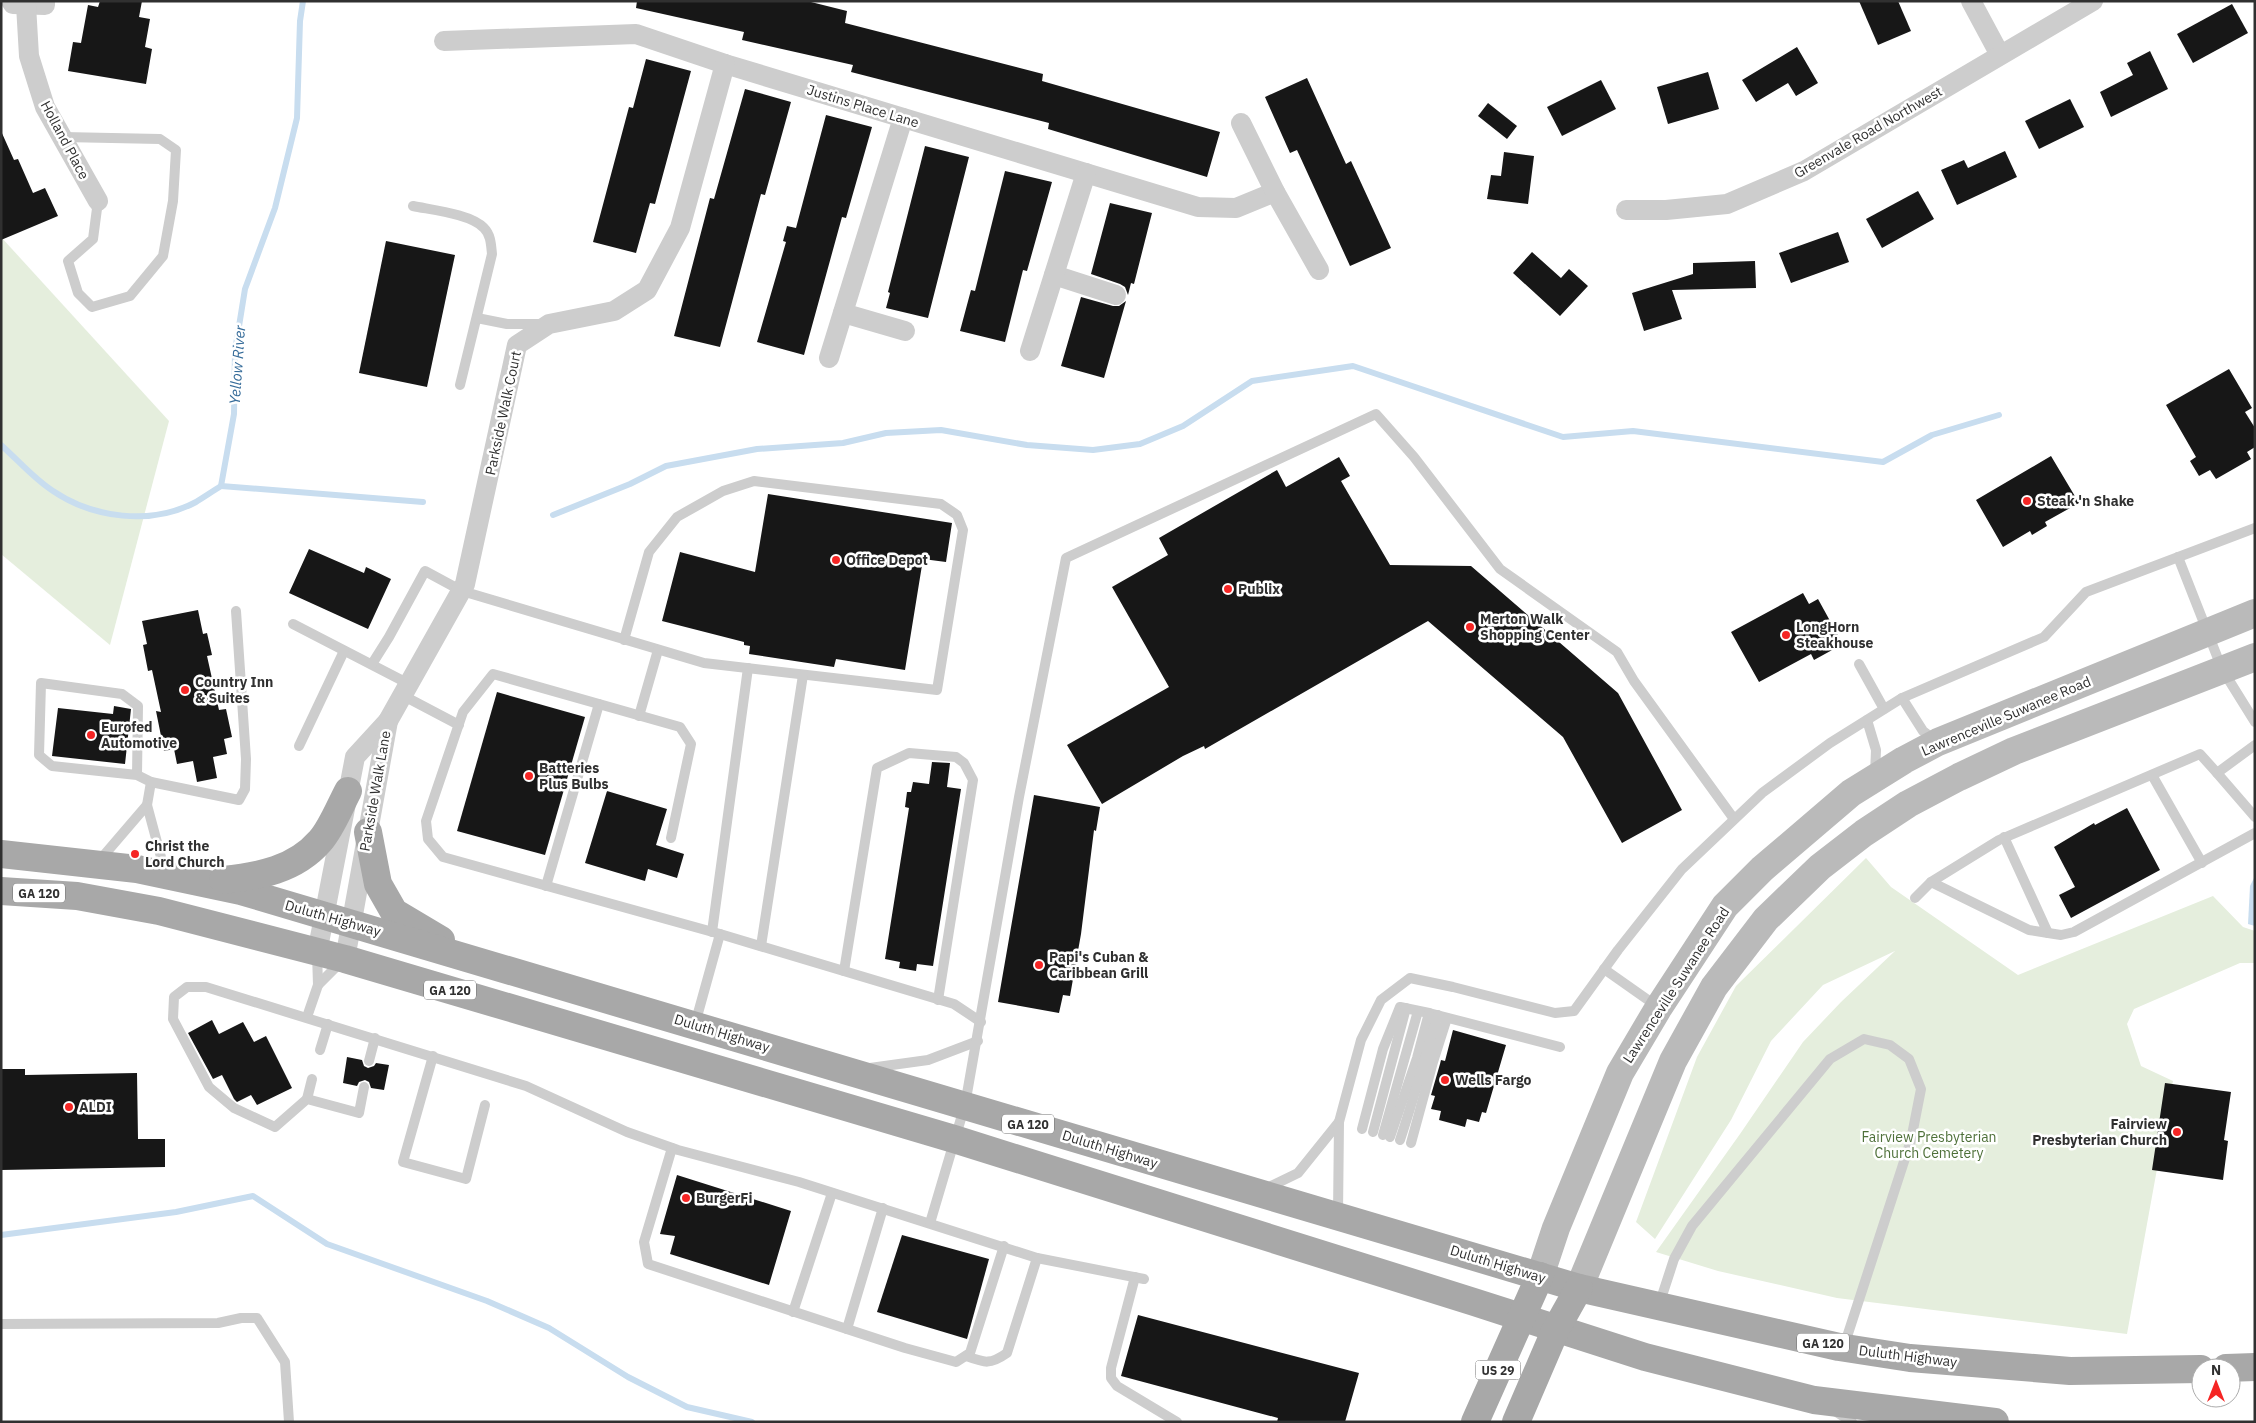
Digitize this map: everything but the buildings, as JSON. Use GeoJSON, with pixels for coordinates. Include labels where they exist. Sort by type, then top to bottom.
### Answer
{"type":"FeatureCollection","features":[{"type":"Feature","properties":{"kind":"main road","name":"Lawrenceville Suwanee Road"},"geometry":{"type":"LineString","coordinates":[[1540,1276],[1556,1228],[1620,1073],[1659,1007],[1726,906],[1762,869],[1802,833],[1851,794],[1904,760],[1938,742],[2255,613]]}},
{"type":"Feature","properties":{"kind":"main road"},"geometry":{"type":"LineString","coordinates":[[1556,1329],[1579,1288],[1673,1061],[1714,987],[1766,919],[1820,867],[1864,833],[1908,804],[1959,777],[2014,751],[2255,657]]}},
{"type":"Feature","properties":{"kind":"main road"},"geometry":{"type":"LineString","coordinates":[[201,882],[258,876],[292,865],[321,841],[348,791]]}},
{"type":"Feature","properties":{"kind":"main road"},"geometry":{"type":"LineString","coordinates":[[368,832],[378,884],[394,912],[477,961]]}},
{"type":"Feature","properties":{"kind":"main road","name":"Duluth Highway"},"geometry":{"type":"LineString","coordinates":[[1,854],[166,875],[241,891],[1579,1288],[1844,1347],[1910,1358],[2070,1371],[2191,1369]]}},
{"type":"Feature","properties":{"kind":"main road","name":"GA 120"},"geometry":{"type":"LineString","coordinates":[[1,891],[77,896],[159,911],[345,959],[954,1139],[1645,1357],[1814,1400],[1995,1422]]}},
{"type":"Feature","properties":{"kind":"main road","name":"US 29"},"geometry":{"type":"LineString","coordinates":[[1474,1422],[1540,1276]]}},
{"type":"Feature","properties":{"kind":"main road","name":"US 29"},"geometry":{"type":"LineString","coordinates":[[1516,1422],[1556,1329]]}},
{"type":"Feature","properties":{"kind":"main road"},"geometry":{"type":"LineString","coordinates":[[2241,1367],[2255,1367]]}},
{"type":"Feature","properties":{"kind":"street"},"geometry":{"type":"LineString","coordinates":[[1971,1],[2000,55]]}},
{"type":"Feature","properties":{"kind":"street","name":"Greenvale Road Northwest"},"geometry":{"type":"LineString","coordinates":[[1626,210],[1666,210],[1727,204],[1804,171],[2093,1]]}},
{"type":"Feature","properties":{"kind":"street","name":"Holland Place"},"geometry":{"type":"LineString","coordinates":[[27,2],[29,56],[45,107],[98,201]]}},
{"type":"Feature","properties":{"kind":"street","name":"Justins Place Lane"},"geometry":{"type":"LineString","coordinates":[[444,41],[636,34],[725,64],[1198,206],[1236,208],[1275,192]]}},
{"type":"Feature","properties":{"kind":"street","name":"Parkside Walk Court"},"geometry":{"type":"LineString","coordinates":[[388,721],[465,584],[517,345],[550,324],[614,311],[647,290],[680,228],[725,64]]}},
{"type":"Feature","properties":{"kind":"street"},"geometry":{"type":"LineString","coordinates":[[829,358],[903,118]]}},
{"type":"Feature","properties":{"kind":"street"},"geometry":{"type":"LineString","coordinates":[[1240,123],[1275,192],[1319,270]]}},
{"type":"Feature","properties":{"kind":"street"},"geometry":{"type":"LineString","coordinates":[[1030,351],[1086,173]]}},
{"type":"Feature","properties":{"kind":"street"},"geometry":{"type":"LineString","coordinates":[[1054,275],[1116,295]]}},
{"type":"Feature","properties":{"kind":"street"},"geometry":{"type":"LineString","coordinates":[[843,313],[904,331]]}},
{"type":"Feature","properties":{"kind":"street","name":"Parkside Walk Lane"},"geometry":{"type":"LineString","coordinates":[[317,953],[355,757],[388,721]]}},
{"type":"Feature","properties":{"kind":"street","name":"Parkside Walk Lane"},"geometry":{"type":"LineString","coordinates":[[345,959],[388,721]]}},
{"type":"Feature","properties":{"kind":"lane"},"geometry":{"type":"LineString","coordinates":[[63,137],[160,139],[176,150],[173,200],[163,256],[130,296],[92,307],[78,292],[68,261],[93,239],[98,201]]}},
{"type":"Feature","properties":{"kind":"lane"},"geometry":{"type":"LineString","coordinates":[[413,206],[471,219],[484,228],[490,238],[492,254],[460,385]]}},
{"type":"Feature","properties":{"kind":"lane"},"geometry":{"type":"LineString","coordinates":[[477,318],[507,324],[550,324]]}},
{"type":"Feature","properties":{"kind":"lane"},"geometry":{"type":"LineString","coordinates":[[930,1223],[965,1106],[978,1041],[1019,797],[1066,558],[1376,414],[1414,457],[1500,569],[1617,652],[1634,681],[1734,819]]}},
{"type":"Feature","properties":{"kind":"lane"},"geometry":{"type":"LineString","coordinates":[[372,664],[425,571],[462,591],[624,640],[704,663],[937,690],[963,530],[957,515],[941,504],[754,481],[723,491],[677,517],[649,552],[624,640]]}},
{"type":"Feature","properties":{"kind":"lane"},"geometry":{"type":"LineString","coordinates":[[1338,1218],[1339,1122],[1361,1040],[1381,1000],[1410,978],[1453,987],[1555,1014],[1574,1011],[1604,969],[1682,869],[1762,793],[1830,742],[1902,698],[2044,637],[2086,592],[2255,528]]}},
{"type":"Feature","properties":{"kind":"lane"},"geometry":{"type":"LineString","coordinates":[[2178,557],[2222,669],[2255,722]]}},
{"type":"Feature","properties":{"kind":"lane"},"geometry":{"type":"LineString","coordinates":[[137,775],[138,706],[122,694],[41,683],[39,755],[52,766],[137,775],[151,782],[239,800],[244,789],[246,759],[236,612]]}},
{"type":"Feature","properties":{"kind":"lane"},"geometry":{"type":"LineString","coordinates":[[293,624],[372,664],[459,725]]}},
{"type":"Feature","properties":{"kind":"lane"},"geometry":{"type":"LineString","coordinates":[[299,746],[344,650]]}},
{"type":"Feature","properties":{"kind":"lane"},"geometry":{"type":"LineString","coordinates":[[639,716],[658,650]]}},
{"type":"Feature","properties":{"kind":"lane"},"geometry":{"type":"LineString","coordinates":[[1859,664],[1884,709]]}},
{"type":"Feature","properties":{"kind":"lane"},"geometry":{"type":"LineString","coordinates":[[694,1025],[716,933],[748,668]]}},
{"type":"Feature","properties":{"kind":"lane"},"geometry":{"type":"LineString","coordinates":[[671,838],[691,744],[680,727],[493,674],[463,712],[426,821],[428,840],[443,857],[716,933],[954,1004],[981,1022]]}},
{"type":"Feature","properties":{"kind":"lane"},"geometry":{"type":"LineString","coordinates":[[761,946],[803,675]]}},
{"type":"Feature","properties":{"kind":"lane"},"geometry":{"type":"LineString","coordinates":[[1902,698],[1923,731],[1938,742]]}},
{"type":"Feature","properties":{"kind":"lane"},"geometry":{"type":"LineString","coordinates":[[546,886],[599,704]]}},
{"type":"Feature","properties":{"kind":"lane"},"geometry":{"type":"LineString","coordinates":[[1867,720],[1876,750],[1875,779]]}},
{"type":"Feature","properties":{"kind":"lane"},"geometry":{"type":"LineString","coordinates":[[2217,773],[2255,745]]}},
{"type":"Feature","properties":{"kind":"lane"},"geometry":{"type":"LineString","coordinates":[[844,972],[878,768],[909,753],[956,757],[964,763],[973,780],[938,1000]]}},
{"type":"Feature","properties":{"kind":"lane"},"geometry":{"type":"LineString","coordinates":[[1915,898],[1931,882],[2004,838],[2200,754],[2255,817]]}},
{"type":"Feature","properties":{"kind":"lane"},"geometry":{"type":"LineString","coordinates":[[2152,775],[2202,863]]}},
{"type":"Feature","properties":{"kind":"lane"},"geometry":{"type":"LineString","coordinates":[[151,782],[147,805],[166,875]]}},
{"type":"Feature","properties":{"kind":"lane"},"geometry":{"type":"LineString","coordinates":[[96,865],[147,805]]}},
{"type":"Feature","properties":{"kind":"lane"},"geometry":{"type":"LineString","coordinates":[[1931,882],[2029,930],[2061,935],[2074,932],[2255,833]]}},
{"type":"Feature","properties":{"kind":"lane"},"geometry":{"type":"LineString","coordinates":[[2004,838],[2048,933]]}},
{"type":"Feature","properties":{"kind":"lane"},"geometry":{"type":"LineString","coordinates":[[307,1018],[318,985],[317,953]]}},
{"type":"Feature","properties":{"kind":"lane"},"geometry":{"type":"LineString","coordinates":[[318,985],[345,959]]}},
{"type":"Feature","properties":{"kind":"lane"},"geometry":{"type":"LineString","coordinates":[[1604,969],[1659,1007]]}},
{"type":"Feature","properties":{"kind":"lane"},"geometry":{"type":"LineString","coordinates":[[312,1079],[307,1099],[275,1127],[234,1108],[209,1087],[173,1019],[174,997],[187,987],[206,987],[526,1086],[628,1132],[672,1148],[883,1208],[1036,1258],[1139,1278],[1111,1368],[1111,1378],[1117,1386],[1177,1422]]}},
{"type":"Feature","properties":{"kind":"lane"},"geometry":{"type":"LineString","coordinates":[[1362,1129],[1382,1048],[1400,1006],[1560,1047]]}},
{"type":"Feature","properties":{"kind":"lane"},"geometry":{"type":"LineString","coordinates":[[1386,1136],[1406,1008]]}},
{"type":"Feature","properties":{"kind":"lane"},"geometry":{"type":"LineString","coordinates":[[1386,1136],[1418,1010]]}},
{"type":"Feature","properties":{"kind":"lane"},"geometry":{"type":"LineString","coordinates":[[1386,1136],[1418,1087],[1438,1015]]}},
{"type":"Feature","properties":{"kind":"lane"},"geometry":{"type":"LineString","coordinates":[[1412,1143],[1438,1015]]}},
{"type":"Feature","properties":{"kind":"lane"},"geometry":{"type":"LineString","coordinates":[[320,1050],[328,1024]]}},
{"type":"Feature","properties":{"kind":"lane"},"geometry":{"type":"LineString","coordinates":[[369,1062],[375,1038]]}},
{"type":"Feature","properties":{"kind":"lane"},"geometry":{"type":"LineString","coordinates":[[1658,1306],[1674,1259],[1692,1226],[1830,1059],[1864,1039],[1890,1045],[1909,1060],[1921,1089],[1911,1140],[1844,1347]]}},
{"type":"Feature","properties":{"kind":"lane"},"geometry":{"type":"LineString","coordinates":[[848,1071],[928,1060],[978,1041]]}},
{"type":"Feature","properties":{"kind":"lane"},"geometry":{"type":"LineString","coordinates":[[433,1056],[403,1162],[466,1179],[485,1105]]}},
{"type":"Feature","properties":{"kind":"lane"},"geometry":{"type":"LineString","coordinates":[[307,1099],[359,1113],[364,1087]]}},
{"type":"Feature","properties":{"kind":"lane"},"geometry":{"type":"LineString","coordinates":[[1257,1193],[1298,1173],[1339,1122]]}},
{"type":"Feature","properties":{"kind":"lane"},"geometry":{"type":"LineString","coordinates":[[672,1148],[644,1242],[648,1264],[793,1312],[956,1362],[970,1353],[1004,1246]]}},
{"type":"Feature","properties":{"kind":"lane"},"geometry":{"type":"LineString","coordinates":[[793,1312],[832,1193]]}},
{"type":"Feature","properties":{"kind":"lane"},"geometry":{"type":"LineString","coordinates":[[847,1329],[883,1208]]}},
{"type":"Feature","properties":{"kind":"lane"},"geometry":{"type":"LineString","coordinates":[[966,1356],[981,1361],[994,1362],[1007,1353],[1036,1258]]}},
{"type":"Feature","properties":{"kind":"lane"},"geometry":{"type":"LineString","coordinates":[[1,1324],[218,1322],[241,1318],[257,1318],[285,1362],[289,1422]]}},
{"type":"Feature","properties":{"kind":"lane"},"geometry":{"type":"LineString","coordinates":[[1814,1400],[1852,1422]]}},
{"type":"Feature","properties":{"kind":"green space"},"geometry":{"type":"Polygon","coordinates":[[[1,237],[169,421],[110,645],[1,554],[1,237]]]}},
{"type":"Feature","properties":{"kind":"green space","name":"Fairview Presbyterian Church Cemetery"},"geometry":{"type":"Polygon","coordinates":[[[1866,858],[1891,887],[2018,975],[2213,896],[2243,927],[2255,931],[2255,963],[2240,963],[2134,1009],[2127,1024],[2141,1066],[2173,1081],[2127,1334],[1837,1298],[1718,1271],[1656,1252],[1803,1042],[1841,1002],[1895,951],[1823,985],[1771,1041],[1731,1120],[1655,1239],[1636,1222],[1697,1057],[1736,986],[1866,858]]]}},
{"type":"Feature","properties":{"kind":"water"},"geometry":{"type":"Polygon","coordinates":[[[2255,876],[2255,926],[2248,924],[2250,886],[2255,876]]]}},
{"type":"Feature","properties":{"kind":"waterway","name":"Yellow River"},"geometry":{"type":"LineString","coordinates":[[1,445],[53,491],[69,500],[104,513],[142,516],[179,510],[221,486],[234,414],[235,351],[245,289],[275,208],[297,118],[300,21],[303,1]]}},
{"type":"Feature","properties":{"kind":"waterway"},"geometry":{"type":"LineString","coordinates":[[553,515],[630,484],[666,466],[757,449],[843,443],[886,433],[941,430],[1027,445],[1093,450],[1140,444],[1183,426],[1252,381],[1353,366],[1563,437],[1633,431],[1883,462],[1932,435],[1999,415]]}},
{"type":"Feature","properties":{"kind":"waterway"},"geometry":{"type":"LineString","coordinates":[[221,486],[423,502]]}},
{"type":"Feature","properties":{"kind":"waterway"},"geometry":{"type":"LineString","coordinates":[[1,1235],[176,1212],[253,1196],[327,1244],[487,1301],[549,1328],[628,1377],[687,1407],[752,1422]]}},
{"type":"Feature","properties":{"kind":"place","name":"Steak 'n Shake"},"geometry":{"type":"Point","coordinates":[2027,501]}},
{"type":"Feature","properties":{"kind":"place","name":"Office Depot"},"geometry":{"type":"Point","coordinates":[836,560]}},
{"type":"Feature","properties":{"kind":"place","name":"Publix"},"geometry":{"type":"Point","coordinates":[1228,589]}},
{"type":"Feature","properties":{"kind":"place","name":"Merton Walk Shopping Center"},"geometry":{"type":"Point","coordinates":[1470,627]}},
{"type":"Feature","properties":{"kind":"place","name":"LongHorn Steakhouse"},"geometry":{"type":"Point","coordinates":[1786,635]}},
{"type":"Feature","properties":{"kind":"place","name":"Country Inn & Suites"},"geometry":{"type":"Point","coordinates":[185,690]}},
{"type":"Feature","properties":{"kind":"place","name":"Eurofed Automotive"},"geometry":{"type":"Point","coordinates":[91,735]}},
{"type":"Feature","properties":{"kind":"place","name":"Batteries Plus Bulbs"},"geometry":{"type":"Point","coordinates":[529,776]}},
{"type":"Feature","properties":{"kind":"place","name":"Christ the Lord Church"},"geometry":{"type":"Point","coordinates":[135,854]}},
{"type":"Feature","properties":{"kind":"place","name":"Papi's Cuban & Caribbean Grill"},"geometry":{"type":"Point","coordinates":[1039,965]}},
{"type":"Feature","properties":{"kind":"place","name":"Wells Fargo"},"geometry":{"type":"Point","coordinates":[1445,1080]}},
{"type":"Feature","properties":{"kind":"place","name":"ALDI"},"geometry":{"type":"Point","coordinates":[69,1107]}},
{"type":"Feature","properties":{"kind":"place","name":"Fairview Presbyterian Church"},"geometry":{"type":"Point","coordinates":[2177,1132]}},
{"type":"Feature","properties":{"kind":"place","name":"BurgerFi"},"geometry":{"type":"Point","coordinates":[686,1198]}}]}
